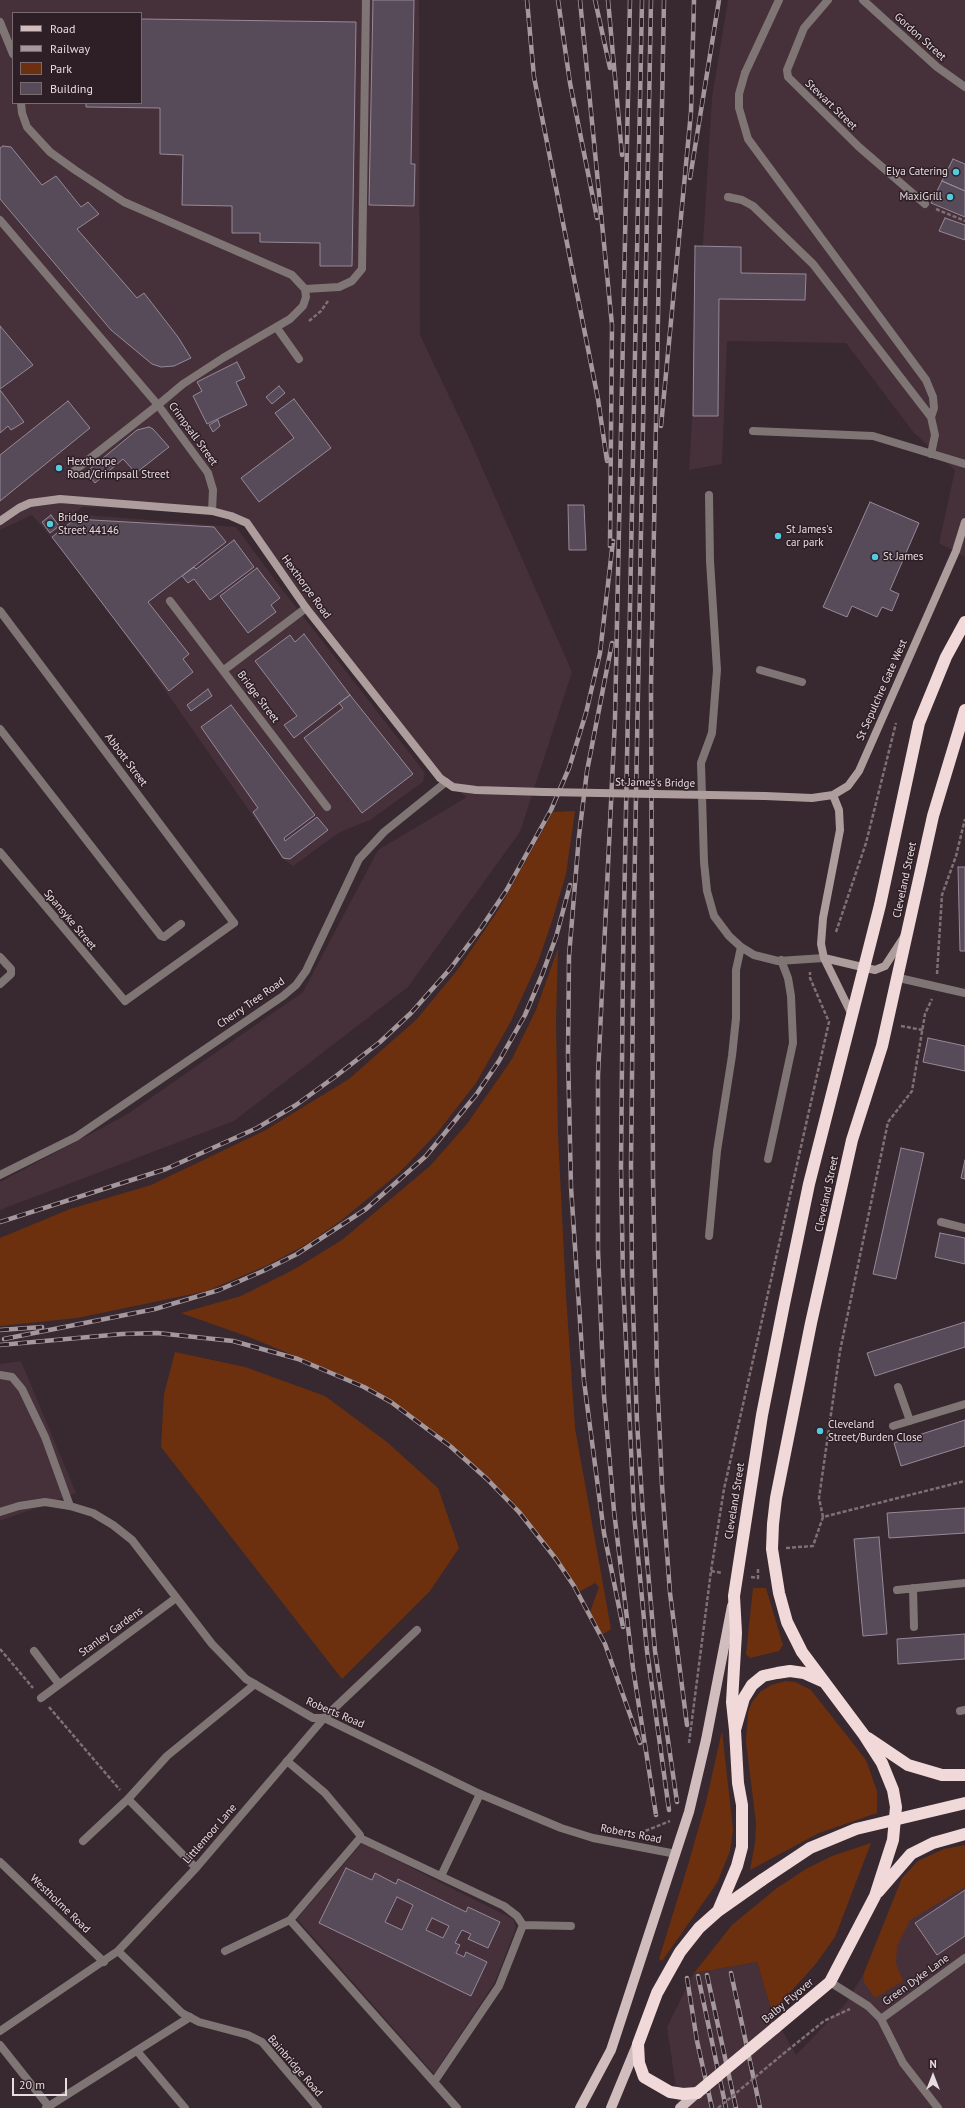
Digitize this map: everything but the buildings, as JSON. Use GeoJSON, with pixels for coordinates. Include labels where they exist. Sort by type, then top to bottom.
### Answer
{"type":"FeatureCollection","features":[{"type":"Feature","properties":{"kind":"highway","name":"Cleveland Street"},"geometry":{"type":"LineString","coordinates":[[735,1730],[732,1702],[736,1633],[734,1596],[762,1415],[784,1304],[809,1184],[880,905],[919,723],[946,657],[965,622]]}},
{"type":"Feature","properties":{"kind":"highway","name":"Cleveland Street"},"geometry":{"type":"LineString","coordinates":[[822,1681],[802,1652],[787,1622],[778,1586],[772,1549],[776,1498],[811,1323],[852,1140],[882,1046],[899,978],[907,931],[933,816],[965,710]]}},
{"type":"Feature","properties":{"kind":"highway","name":"Balby Flyover"},"geometry":{"type":"LineString","coordinates":[[718,1911],[737,1866],[742,1848],[742,1805],[738,1783],[735,1730],[744,1698],[752,1684],[763,1676],[790,1671],[804,1673],[822,1681],[864,1735],[882,1763],[893,1790],[896,1807],[892,1840],[875,1896],[830,1982],[697,2093],[683,2094],[670,2092],[644,2077],[639,2063],[638,2044],[657,1993],[680,1952],[699,1928],[718,1911],[810,1848],[856,1829],[965,1803]]}},
{"type":"Feature","properties":{"kind":"highway","name":"Balby Flyover"},"geometry":{"type":"LineString","coordinates":[[864,1735],[908,1765],[942,1775],[965,1775]]}},
{"type":"Feature","properties":{"kind":"highway"},"geometry":{"type":"LineString","coordinates":[[875,1896],[911,1854],[933,1843],[965,1834]]}},
{"type":"Feature","properties":{"kind":"main road","name":"Cleveland Street"},"geometry":{"type":"LineString","coordinates":[[676,1854],[689,1812],[706,1740],[734,1596]]}},
{"type":"Feature","properties":{"kind":"main road"},"geometry":{"type":"LineString","coordinates":[[580,2108],[611,2050],[676,1854]]}},
{"type":"Feature","properties":{"kind":"main road","name":"Balby Flyover"},"geometry":{"type":"LineString","coordinates":[[611,2108],[619,2093],[638,2044]]}},
{"type":"Feature","properties":{"kind":"main road"},"geometry":{"type":"LineString","coordinates":[[680,2108],[697,2093]]}},
{"type":"Feature","properties":{"kind":"street"},"geometry":{"type":"LineString","coordinates":[[305,289],[339,287],[352,281],[362,269],[366,0]]}},
{"type":"Feature","properties":{"kind":"street"},"geometry":{"type":"LineString","coordinates":[[779,0],[745,73],[739,94],[739,108],[748,139],[926,380],[933,397],[934,408],[932,417],[935,435],[931,454]]}},
{"type":"Feature","properties":{"kind":"street","name":"Gordon Street"},"geometry":{"type":"LineString","coordinates":[[863,0],[937,67],[965,87]]}},
{"type":"Feature","properties":{"kind":"street","name":"Stewart Street"},"geometry":{"type":"LineString","coordinates":[[827,1],[804,28],[787,70],[788,78],[859,147],[925,204]]}},
{"type":"Feature","properties":{"kind":"street"},"geometry":{"type":"LineString","coordinates":[[0,22],[12,52]]}},
{"type":"Feature","properties":{"kind":"street"},"geometry":{"type":"LineString","coordinates":[[0,220],[158,405],[183,384],[247,343],[277,328],[290,319],[302,306],[306,297],[305,289],[292,275],[124,202],[50,152],[27,127],[22,113],[21,104]]}},
{"type":"Feature","properties":{"kind":"street"},"geometry":{"type":"LineString","coordinates":[[728,197],[742,200],[753,206],[813,264],[932,417]]}},
{"type":"Feature","properties":{"kind":"street"},"geometry":{"type":"LineString","coordinates":[[277,328],[299,359]]}},
{"type":"Feature","properties":{"kind":"street","name":"Crimpsall Street"},"geometry":{"type":"LineString","coordinates":[[74,471],[158,405],[208,473],[213,490],[212,511]]}},
{"type":"Feature","properties":{"kind":"street"},"geometry":{"type":"LineString","coordinates":[[753,431],[873,436],[965,464]]}},
{"type":"Feature","properties":{"kind":"street"},"geometry":{"type":"LineString","coordinates":[[709,496],[710,561],[717,670],[712,733],[701,763],[704,862],[707,891],[714,916],[729,936],[741,947],[754,955],[781,960],[824,958],[875,970],[885,966],[907,931]]}},
{"type":"Feature","properties":{"kind":"street","name":"Hexthorpe Road"},"geometry":{"type":"LineString","coordinates":[[0,521],[30,503],[60,498],[212,511],[231,516],[247,523],[306,608],[440,778],[453,787],[476,790],[544,792]]}},
{"type":"Feature","properties":{"kind":"street","name":"St Sepulchre Gate West"},"geometry":{"type":"LineString","coordinates":[[765,796],[812,798],[833,795],[848,786],[859,771],[956,551],[965,522]]}},
{"type":"Feature","properties":{"kind":"street","name":"Bridge Street"},"geometry":{"type":"LineString","coordinates":[[170,601],[327,807]]}},
{"type":"Feature","properties":{"kind":"street"},"geometry":{"type":"LineString","coordinates":[[224,670],[306,608]]}},
{"type":"Feature","properties":{"kind":"street","name":"Abbott Street"},"geometry":{"type":"LineString","coordinates":[[0,611],[234,923],[125,1001]]}},
{"type":"Feature","properties":{"kind":"street"},"geometry":{"type":"LineString","coordinates":[[760,670],[802,682]]}},
{"type":"Feature","properties":{"kind":"street"},"geometry":{"type":"LineString","coordinates":[[0,728],[161,936],[164,937],[181,924]]}},
{"type":"Feature","properties":{"kind":"street","name":"Cherry Tree Road"},"geometry":{"type":"LineString","coordinates":[[0,1175],[76,1137],[296,985],[306,971],[359,859],[384,832],[446,782]]}},
{"type":"Feature","properties":{"kind":"street","name":"St James's Bridge"},"geometry":{"type":"LineString","coordinates":[[544,792],[765,796]]}},
{"type":"Feature","properties":{"kind":"street"},"geometry":{"type":"LineString","coordinates":[[833,795],[839,810],[840,830],[823,918],[821,944],[824,958],[852,1016]]}},
{"type":"Feature","properties":{"kind":"street","name":"Spansyke Street"},"geometry":{"type":"LineString","coordinates":[[0,852],[125,1001]]}},
{"type":"Feature","properties":{"kind":"street"},"geometry":{"type":"LineString","coordinates":[[709,1236],[718,1151],[732,1056],[736,1018],[736,970],[741,947]]}},
{"type":"Feature","properties":{"kind":"street"},"geometry":{"type":"LineString","coordinates":[[0,957],[11,970],[11,974],[0,984]]}},
{"type":"Feature","properties":{"kind":"street"},"geometry":{"type":"LineString","coordinates":[[768,1159],[792,1043],[791,996],[788,978],[781,960]]}},
{"type":"Feature","properties":{"kind":"street"},"geometry":{"type":"LineString","coordinates":[[899,978],[965,993]]}},
{"type":"Feature","properties":{"kind":"street"},"geometry":{"type":"LineString","coordinates":[[941,1222],[965,1228]]}},
{"type":"Feature","properties":{"kind":"street"},"geometry":{"type":"LineString","coordinates":[[0,1375],[12,1378],[22,1389],[45,1437],[70,1506]]}},
{"type":"Feature","properties":{"kind":"street"},"geometry":{"type":"LineString","coordinates":[[898,1387],[910,1421]]}},
{"type":"Feature","properties":{"kind":"street"},"geometry":{"type":"LineString","coordinates":[[893,1426],[965,1404]]}},
{"type":"Feature","properties":{"kind":"street","name":"Roberts Road"},"geometry":{"type":"LineString","coordinates":[[0,1512],[19,1506],[45,1502],[70,1506],[93,1513],[132,1540],[212,1644],[246,1679],[313,1718],[324,1718],[480,1794],[562,1828],[593,1838],[631,1844],[676,1854]]}},
{"type":"Feature","properties":{"kind":"street"},"geometry":{"type":"LineString","coordinates":[[897,1590],[965,1583]]}},
{"type":"Feature","properties":{"kind":"street"},"geometry":{"type":"LineString","coordinates":[[913,1588],[914,1627]]}},
{"type":"Feature","properties":{"kind":"street","name":"Stanley Gardens"},"geometry":{"type":"LineString","coordinates":[[41,1698],[176,1598]]}},
{"type":"Feature","properties":{"kind":"street","name":"Littlemoor Lane"},"geometry":{"type":"LineString","coordinates":[[0,2031],[118,1952],[196,1868],[324,1718],[417,1630]]}},
{"type":"Feature","properties":{"kind":"street"},"geometry":{"type":"LineString","coordinates":[[34,1651],[59,1684]]}},
{"type":"Feature","properties":{"kind":"street"},"geometry":{"type":"LineString","coordinates":[[83,1841],[128,1798],[167,1756],[254,1684]]}},
{"type":"Feature","properties":{"kind":"street"},"geometry":{"type":"LineString","coordinates":[[287,1761],[325,1793],[360,1835],[360,1838],[504,1906],[516,1916],[522,1925]]}},
{"type":"Feature","properties":{"kind":"street"},"geometry":{"type":"LineString","coordinates":[[441,1876],[480,1794]]}},
{"type":"Feature","properties":{"kind":"street"},"geometry":{"type":"LineString","coordinates":[[128,1798],[196,1868]]}},
{"type":"Feature","properties":{"kind":"street"},"geometry":{"type":"LineString","coordinates":[[225,1951],[290,1920],[360,1838]]}},
{"type":"Feature","properties":{"kind":"street","name":"Westholme Road"},"geometry":{"type":"LineString","coordinates":[[0,1862],[104,1962]]}},
{"type":"Feature","properties":{"kind":"street"},"geometry":{"type":"LineString","coordinates":[[290,1920],[457,2108]]}},
{"type":"Feature","properties":{"kind":"street"},"geometry":{"type":"LineString","coordinates":[[522,1925],[571,1926]]}},
{"type":"Feature","properties":{"kind":"street"},"geometry":{"type":"LineString","coordinates":[[434,2082],[499,1986],[522,1925]]}},
{"type":"Feature","properties":{"kind":"street","name":"Bainbridge Road"},"geometry":{"type":"LineString","coordinates":[[118,1952],[182,2013],[199,2022],[248,2035],[262,2042],[318,2108]]}},
{"type":"Feature","properties":{"kind":"street","name":"Green Dyke Lane"},"geometry":{"type":"LineString","coordinates":[[881,2019],[965,1958]]}},
{"type":"Feature","properties":{"kind":"street"},"geometry":{"type":"LineString","coordinates":[[830,1982],[868,2006],[881,2019],[903,2063],[938,2108]]}},
{"type":"Feature","properties":{"kind":"street"},"geometry":{"type":"LineString","coordinates":[[0,2045],[48,2107],[190,2017]]}},
{"type":"Feature","properties":{"kind":"street"},"geometry":{"type":"LineString","coordinates":[[137,2051],[185,2108]]}},
{"type":"Feature","properties":{"kind":"path"},"geometry":{"type":"LineString","coordinates":[[925,204],[965,221]]}},
{"type":"Feature","properties":{"kind":"path"},"geometry":{"type":"LineString","coordinates":[[285,339],[321,311],[339,287]]}},
{"type":"Feature","properties":{"kind":"path"},"geometry":{"type":"LineString","coordinates":[[836,933],[866,843],[898,716]]}},
{"type":"Feature","properties":{"kind":"path"},"geometry":{"type":"LineString","coordinates":[[813,1546],[823,1517],[819,1498],[840,1351],[888,1122],[912,1091],[925,1014],[937,986],[942,895],[956,856],[965,818]]}},
{"type":"Feature","properties":{"kind":"path"},"geometry":{"type":"LineString","coordinates":[[688,1751],[711,1571],[724,1489],[829,1022],[810,978],[809,959]]}},
{"type":"Feature","properties":{"kind":"path"},"geometry":{"type":"LineString","coordinates":[[823,1517],[965,1481]]}},
{"type":"Feature","properties":{"kind":"path"},"geometry":{"type":"LineString","coordinates":[[0,1649],[128,1798]]}},
{"type":"Feature","properties":{"kind":"path"},"geometry":{"type":"LineString","coordinates":[[631,1844],[632,1836],[670,1822],[673,1816]]}},
{"type":"Feature","properties":{"kind":"path"},"geometry":{"type":"LineString","coordinates":[[718,2108],[824,2021],[852,2008],[868,2006]]}},
{"type":"Feature","properties":{"kind":"shaded area"},"geometry":{"type":"Polygon","coordinates":[[[0,0],[419,0],[420,335],[470,440],[572,672],[520,832],[408,987],[234,1121],[0,1210],[0,1182],[126,1115],[303,992],[378,850],[467,797],[440,778],[306,608],[247,523],[212,511],[82,507],[74,514],[236,527],[278,584],[425,773],[423,782],[370,820],[340,832],[293,866],[283,859],[148,666],[66,555],[32,515],[0,530],[0,0]]]}},
{"type":"Feature","properties":{"kind":"shaded area"},"geometry":{"type":"Polygon","coordinates":[[[728,0],[965,0],[965,557],[939,543],[955,470],[914,433],[846,343],[727,341],[722,464],[689,470],[712,97],[728,0]]]}},
{"type":"Feature","properties":{"kind":"shaded area"},"geometry":{"type":"Polygon","coordinates":[[[21,1361],[76,1493],[0,1521],[0,1364],[21,1361]]]}},
{"type":"Feature","properties":{"kind":"shaded area"},"geometry":{"type":"Polygon","coordinates":[[[362,1843],[513,1919],[516,1927],[495,1982],[434,2074],[297,1919],[362,1843]]]}},
{"type":"Feature","properties":{"kind":"shaded area"},"geometry":{"type":"Polygon","coordinates":[[[965,1845],[965,2108],[679,2108],[667,2027],[694,1973],[757,1962],[772,2012],[796,2055],[846,2003],[864,1973],[902,1878],[918,1861],[944,1849],[965,1845]]]}},
{"type":"Feature","properties":{"kind":"green space"},"geometry":{"type":"Polygon","coordinates":[[[575,811],[566,874],[553,918],[538,962],[511,1021],[476,1083],[437,1133],[400,1172],[342,1220],[307,1244],[270,1264],[207,1291],[77,1318],[0,1326],[0,1238],[70,1209],[151,1185],[264,1131],[349,1079],[417,1019],[459,968],[499,909],[553,812],[575,811]]]}},
{"type":"Feature","properties":{"kind":"green space"},"geometry":{"type":"Polygon","coordinates":[[[558,948],[556,1022],[558,1135],[566,1295],[575,1428],[611,1629],[600,1636],[589,1615],[599,1587],[595,1583],[577,1593],[532,1530],[488,1482],[438,1434],[343,1376],[249,1337],[181,1313],[241,1296],[293,1270],[342,1240],[430,1166],[467,1124],[512,1059],[536,1010],[558,948]]]}},
{"type":"Feature","properties":{"kind":"green space"},"geometry":{"type":"Polygon","coordinates":[[[175,1352],[245,1367],[325,1396],[387,1442],[438,1488],[459,1548],[430,1591],[342,1679],[161,1447],[164,1394],[175,1352]]]}},
{"type":"Feature","properties":{"kind":"green space"},"geometry":{"type":"Polygon","coordinates":[[[753,1588],[766,1588],[783,1645],[779,1651],[750,1658],[746,1654],[753,1588]]]}},
{"type":"Feature","properties":{"kind":"green space"},"geometry":{"type":"Polygon","coordinates":[[[786,1681],[795,1682],[811,1690],[866,1760],[877,1791],[877,1813],[819,1833],[750,1870],[755,1843],[756,1823],[746,1742],[748,1712],[752,1702],[760,1692],[771,1685],[786,1681]]]}},
{"type":"Feature","properties":{"kind":"green space"},"geometry":{"type":"Polygon","coordinates":[[[722,1731],[733,1830],[730,1851],[717,1883],[662,1961],[659,1959],[706,1802],[722,1731]]]}},
{"type":"Feature","properties":{"kind":"green space"},"geometry":{"type":"Polygon","coordinates":[[[871,1843],[835,1937],[815,1965],[772,2012],[757,1962],[694,1973],[732,1925],[777,1888],[806,1869],[832,1856],[871,1843]]]}},
{"type":"Feature","properties":{"kind":"green space"},"geometry":{"type":"Polygon","coordinates":[[[965,1845],[965,1887],[910,1920],[897,1946],[896,1964],[903,1981],[875,1998],[864,1982],[864,1973],[902,1878],[918,1861],[944,1849],[965,1845]]]}},
{"type":"Feature","properties":{"kind":"railway"},"geometry":{"type":"LineString","coordinates":[[527,0],[534,77],[598,399],[607,461]]}},
{"type":"Feature","properties":{"kind":"railway"},"geometry":{"type":"LineString","coordinates":[[558,0],[570,83],[597,218]]}},
{"type":"Feature","properties":{"kind":"railway"},"geometry":{"type":"LineString","coordinates":[[580,0],[612,325],[610,546]]}},
{"type":"Feature","properties":{"kind":"railway"},"geometry":{"type":"LineString","coordinates":[[595,0],[610,68]]}},
{"type":"Feature","properties":{"kind":"railway"},"geometry":{"type":"LineString","coordinates":[[608,0],[622,155]]}},
{"type":"Feature","properties":{"kind":"railway"},"geometry":{"type":"LineString","coordinates":[[630,0],[615,719],[598,1075],[598,1250],[604,1396],[614,1511],[633,1668],[656,1815]]}},
{"type":"Feature","properties":{"kind":"railway"},"geometry":{"type":"LineString","coordinates":[[642,0],[623,962],[621,1167],[623,1279],[634,1514],[647,1651],[669,1810]]}},
{"type":"Feature","properties":{"kind":"railway"},"geometry":{"type":"LineString","coordinates":[[651,0],[634,903],[631,1165],[632,1281],[637,1422],[643,1514],[655,1651],[677,1802]]}},
{"type":"Feature","properties":{"kind":"railway"},"geometry":{"type":"LineString","coordinates":[[664,0],[651,686],[653,1178],[657,1376],[662,1485],[670,1593],[687,1725]]}},
{"type":"Feature","properties":{"kind":"railway"},"geometry":{"type":"LineString","coordinates":[[661,426],[691,112],[694,0]]}},
{"type":"Feature","properties":{"kind":"railway"},"geometry":{"type":"LineString","coordinates":[[690,178],[719,0]]}},
{"type":"Feature","properties":{"kind":"railway"},"geometry":{"type":"LineString","coordinates":[[0,1222],[166,1169],[257,1128],[296,1105],[336,1076],[380,1042],[411,1013],[450,969],[481,928],[506,891],[551,810],[569,768],[586,713],[600,653],[613,541]]}},
{"type":"Feature","properties":{"kind":"railway"},"geometry":{"type":"LineString","coordinates":[[612,643],[587,771],[579,836],[569,956],[568,1055],[571,1187],[584,1381],[604,1533],[623,1627]]}},
{"type":"Feature","properties":{"kind":"railway"},"geometry":{"type":"LineString","coordinates":[[4,1339],[155,1309],[219,1290],[297,1254],[366,1209],[426,1156],[476,1095],[499,1061],[525,1015],[542,975],[556,937],[570,885]]}},
{"type":"Feature","properties":{"kind":"railway"},"geometry":{"type":"LineString","coordinates":[[0,1330],[42,1327]]}},
{"type":"Feature","properties":{"kind":"railway"},"geometry":{"type":"LineString","coordinates":[[0,1345],[122,1334],[157,1333],[233,1341],[298,1359],[364,1387],[391,1402],[450,1446],[487,1479],[519,1512],[556,1559],[574,1586],[605,1644],[640,1743]]}},
{"type":"Feature","properties":{"kind":"railway"},"geometry":{"type":"LineString","coordinates":[[731,1973],[760,2108]]}},
{"type":"Feature","properties":{"kind":"railway"},"geometry":{"type":"LineString","coordinates":[[707,1975],[736,2108]]}},
{"type":"Feature","properties":{"kind":"railway"},"geometry":{"type":"LineString","coordinates":[[698,1976],[726,2108]]}},
{"type":"Feature","properties":{"kind":"railway"},"geometry":{"type":"LineString","coordinates":[[687,1978],[697,2041],[712,2108]]}},
{"type":"Feature","properties":{"kind":"place","name":"Elya Catering"},"geometry":{"type":"Point","coordinates":[956,172]}},
{"type":"Feature","properties":{"kind":"place","name":"MaxiGrill"},"geometry":{"type":"Point","coordinates":[950,197]}},
{"type":"Feature","properties":{"kind":"place","name":"Hexthorpe Road/Crimpsall Street"},"geometry":{"type":"Point","coordinates":[59,468]}},
{"type":"Feature","properties":{"kind":"place","name":"Bridge Street 44146"},"geometry":{"type":"Point","coordinates":[50,524]}},
{"type":"Feature","properties":{"kind":"place","name":"St James's car park"},"geometry":{"type":"Point","coordinates":[778,536]}},
{"type":"Feature","properties":{"kind":"place","name":"St James"},"geometry":{"type":"Point","coordinates":[875,557]}},
{"type":"Feature","properties":{"kind":"place","name":"Cleveland Street/Burden Close"},"geometry":{"type":"Point","coordinates":[820,1431]}}]}
